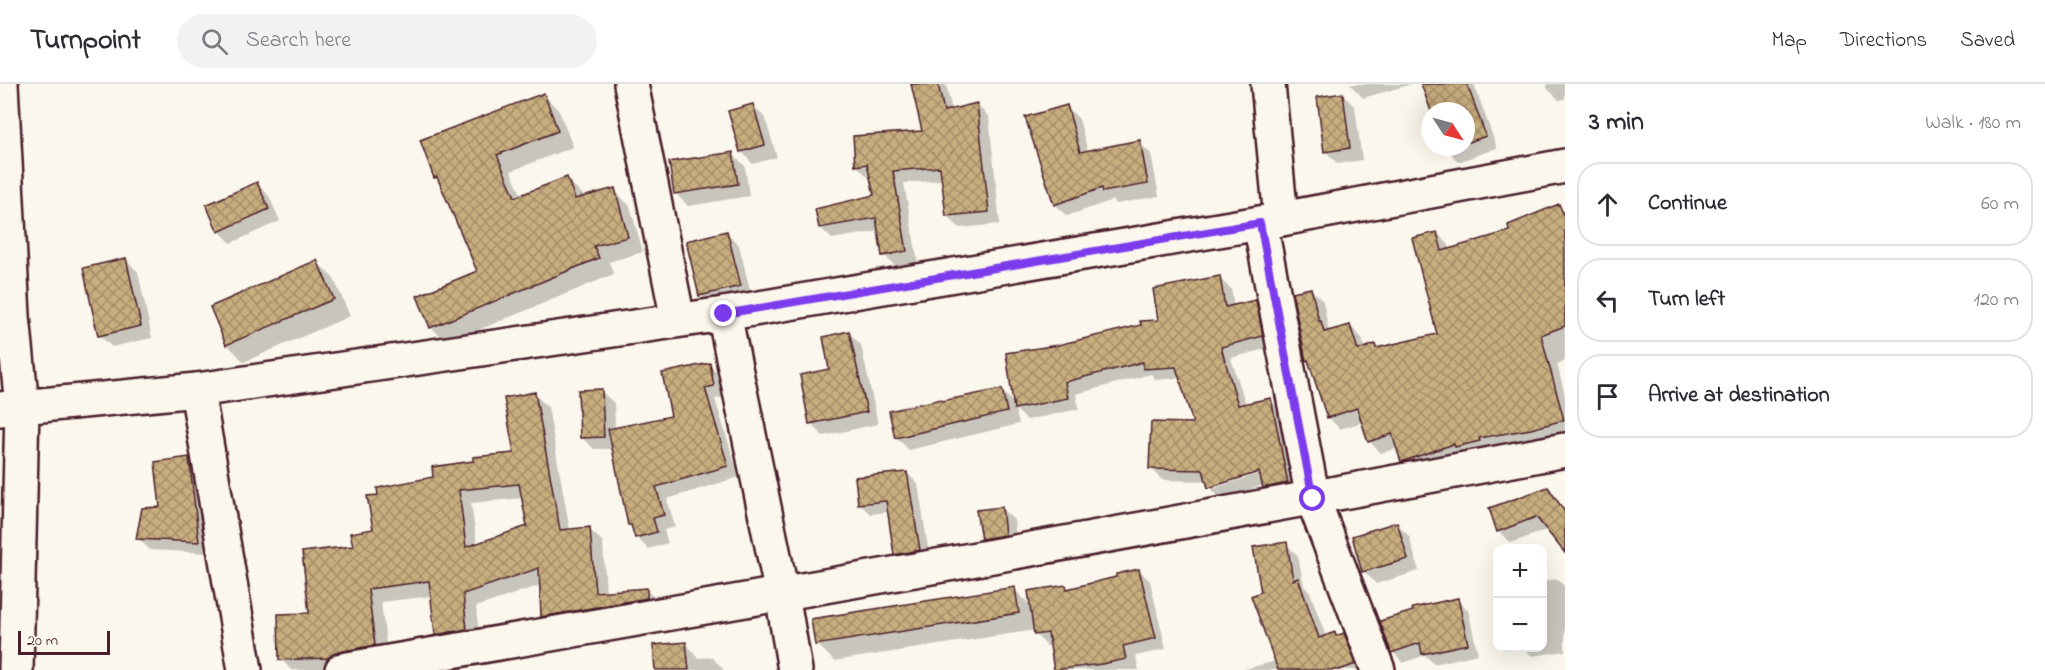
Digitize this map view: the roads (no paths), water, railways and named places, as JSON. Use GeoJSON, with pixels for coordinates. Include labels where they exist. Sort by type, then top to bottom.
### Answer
{"type":"FeatureCollection","features":[{"type":"Feature","properties":{"kind":"street"},"geometry":{"type":"LineString","coordinates":[[1,84],[13,316],[11,408],[16,670]]}},
{"type":"Feature","properties":{"kind":"street"},"geometry":{"type":"LineString","coordinates":[[631,84],[678,320]]}},
{"type":"Feature","properties":{"kind":"street"},"geometry":{"type":"LineString","coordinates":[[1268,84],[1271,221],[1313,499],[1378,670]]}},
{"type":"Feature","properties":{"kind":"street"},"geometry":{"type":"LineString","coordinates":[[11,408],[197,390],[724,314],[1271,221],[1565,166]]}},
{"type":"Feature","properties":{"kind":"street"},"geometry":{"type":"LineString","coordinates":[[724,314],[782,594],[795,670]]}},
{"type":"Feature","properties":{"kind":"street"},"geometry":{"type":"LineString","coordinates":[[197,390],[245,670]]}},
{"type":"Feature","properties":{"kind":"street"},"geometry":{"type":"LineString","coordinates":[[342,670],[1313,499],[1565,450]]}}]}
